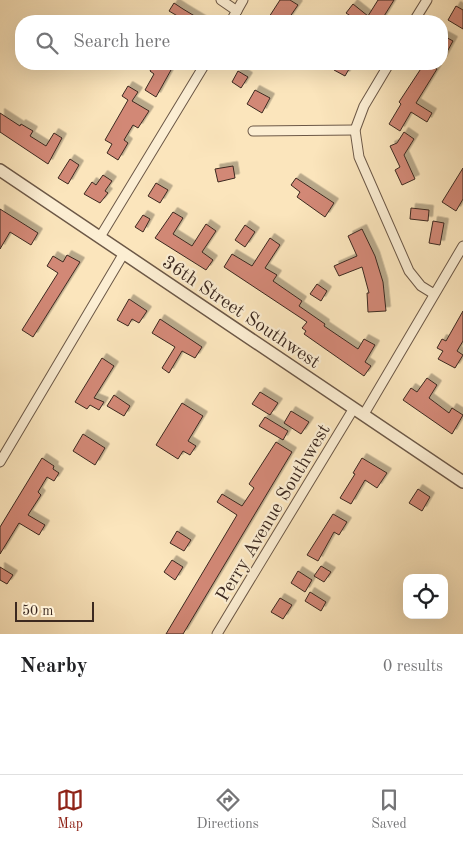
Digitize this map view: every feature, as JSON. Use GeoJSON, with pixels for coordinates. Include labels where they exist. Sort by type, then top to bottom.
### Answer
{"type":"FeatureCollection","features":[{"type":"Feature","properties":{"kind":"street"},"geometry":{"type":"LineString","coordinates":[[221,0],[237,11]]}},
{"type":"Feature","properties":{"kind":"street"},"geometry":{"type":"LineString","coordinates":[[235,15],[244,0]]}},
{"type":"Feature","properties":{"kind":"street"},"geometry":{"type":"LineString","coordinates":[[418,15],[427,0]]}},
{"type":"Feature","properties":{"kind":"street"},"geometry":{"type":"LineString","coordinates":[[100,237],[201,70]]}},
{"type":"Feature","properties":{"kind":"street"},"geometry":{"type":"LineString","coordinates":[[385,70],[364,106],[355,130],[359,157],[409,272],[421,286],[434,294]]}},
{"type":"Feature","properties":{"kind":"street"},"geometry":{"type":"LineString","coordinates":[[254,131],[355,130]]}},
{"type":"Feature","properties":{"kind":"street","name":"36th Street Southwest"},"geometry":{"type":"LineString","coordinates":[[0,170],[463,482]]}},
{"type":"Feature","properties":{"kind":"street","name":"Perry Avenue Southwest"},"geometry":{"type":"LineString","coordinates":[[217,634],[463,246]]}},
{"type":"Feature","properties":{"kind":"street"},"geometry":{"type":"LineString","coordinates":[[0,462],[124,253]]}},
{"type":"Feature","properties":{"kind":"building"},"geometry":{"type":"Polygon","coordinates":[[[280,0],[290,0],[298,5],[291,15],[270,15],[280,0]]]}},
{"type":"Feature","properties":{"kind":"building"},"geometry":{"type":"Polygon","coordinates":[[[378,0],[394,0],[385,15],[369,15],[378,0]]]}},
{"type":"Feature","properties":{"kind":"building"},"geometry":{"type":"Polygon","coordinates":[[[174,3],[193,15],[176,15],[169,11],[174,3]]]}},
{"type":"Feature","properties":{"kind":"building"},"geometry":{"type":"Polygon","coordinates":[[[353,4],[367,15],[349,15],[346,13],[353,4]]]}},
{"type":"Feature","properties":{"kind":"building"},"geometry":{"type":"Polygon","coordinates":[[[456,6],[463,10],[463,29],[448,20],[456,6]]]}},
{"type":"Feature","properties":{"kind":"building"},"geometry":{"type":"Polygon","coordinates":[[[448,38],[453,41],[448,50],[448,38]]]}},
{"type":"Feature","properties":{"kind":"building"},"geometry":{"type":"Polygon","coordinates":[[[171,70],[156,97],[145,90],[154,74],[150,71],[171,70]]]}},
{"type":"Feature","properties":{"kind":"building"},"geometry":{"type":"Polygon","coordinates":[[[334,70],[348,70],[345,76],[334,70]]]}},
{"type":"Feature","properties":{"kind":"building"},"geometry":{"type":"Polygon","coordinates":[[[420,70],[436,70],[416,103],[432,113],[427,122],[411,112],[400,131],[389,124],[401,104],[399,102],[420,70]]]}},
{"type":"Feature","properties":{"kind":"building"},"geometry":{"type":"Polygon","coordinates":[[[238,71],[248,77],[241,88],[232,82],[238,71]]]}},
{"type":"Feature","properties":{"kind":"building"},"geometry":{"type":"Polygon","coordinates":[[[128,86],[138,92],[132,101],[149,111],[138,128],[133,125],[124,140],[128,143],[118,160],[107,153],[112,144],[105,140],[128,100],[122,96],[128,86]]]}},
{"type":"Feature","properties":{"kind":"building"},"geometry":{"type":"Polygon","coordinates":[[[255,90],[270,98],[262,113],[247,104],[255,90]]]}},
{"type":"Feature","properties":{"kind":"building"},"geometry":{"type":"Polygon","coordinates":[[[0,113],[20,126],[21,124],[33,131],[30,136],[46,146],[54,133],[62,138],[48,164],[0,132],[0,113]]]}},
{"type":"Feature","properties":{"kind":"building"},"geometry":{"type":"Polygon","coordinates":[[[404,132],[414,139],[404,155],[415,179],[402,185],[395,170],[400,167],[390,146],[397,143],[404,132]]]}},
{"type":"Feature","properties":{"kind":"building"},"geometry":{"type":"Polygon","coordinates":[[[70,159],[79,165],[68,184],[58,178],[70,159]]]}},
{"type":"Feature","properties":{"kind":"building"},"geometry":{"type":"Polygon","coordinates":[[[233,166],[235,178],[218,182],[215,169],[233,166]]]}},
{"type":"Feature","properties":{"kind":"building"},"geometry":{"type":"Polygon","coordinates":[[[463,168],[463,199],[456,211],[442,202],[463,168]]]}},
{"type":"Feature","properties":{"kind":"building"},"geometry":{"type":"Polygon","coordinates":[[[103,175],[112,181],[105,191],[108,193],[100,203],[84,194],[92,182],[96,185],[103,175]]]}},
{"type":"Feature","properties":{"kind":"building"},"geometry":{"type":"Polygon","coordinates":[[[296,178],[334,203],[325,217],[297,197],[300,192],[291,185],[296,178]]]}},
{"type":"Feature","properties":{"kind":"building"},"geometry":{"type":"Polygon","coordinates":[[[156,183],[168,190],[160,203],[148,196],[156,183]]]}},
{"type":"Feature","properties":{"kind":"building"},"geometry":{"type":"Polygon","coordinates":[[[411,208],[429,210],[428,221],[410,219],[411,208]]]}},
{"type":"Feature","properties":{"kind":"building"},"geometry":{"type":"Polygon","coordinates":[[[0,209],[38,233],[31,245],[10,232],[0,249],[0,209]]]}},
{"type":"Feature","properties":{"kind":"building"},"geometry":{"type":"Polygon","coordinates":[[[173,212],[183,218],[173,234],[192,246],[206,224],[216,231],[202,252],[213,260],[206,270],[155,238],[173,212]]]}},
{"type":"Feature","properties":{"kind":"building"},"geometry":{"type":"Polygon","coordinates":[[[143,215],[150,219],[143,232],[135,227],[143,215]]]}},
{"type":"Feature","properties":{"kind":"building"},"geometry":{"type":"Polygon","coordinates":[[[433,221],[444,223],[440,245],[429,243],[433,221]]]}},
{"type":"Feature","properties":{"kind":"building"},"geometry":{"type":"Polygon","coordinates":[[[245,225],[255,232],[245,247],[235,240],[245,225]]]}},
{"type":"Feature","properties":{"kind":"building"},"geometry":{"type":"Polygon","coordinates":[[[362,229],[375,256],[383,282],[386,311],[368,312],[367,293],[369,293],[362,267],[339,276],[334,266],[357,256],[348,236],[362,229]]]}},
{"type":"Feature","properties":{"kind":"building"},"geometry":{"type":"Polygon","coordinates":[[[270,238],[280,245],[265,268],[277,275],[273,281],[302,301],[299,306],[325,324],[324,326],[358,349],[364,339],[375,345],[365,362],[371,366],[364,376],[304,334],[306,331],[302,328],[307,322],[224,267],[232,254],[252,266],[270,238]]]}},
{"type":"Feature","properties":{"kind":"building"},"geometry":{"type":"Polygon","coordinates":[[[67,255],[80,262],[33,337],[22,330],[58,273],[47,266],[53,256],[63,262],[67,255]]]}},
{"type":"Feature","properties":{"kind":"building"},"geometry":{"type":"Polygon","coordinates":[[[317,284],[327,291],[321,301],[310,294],[317,284]]]}},
{"type":"Feature","properties":{"kind":"building"},"geometry":{"type":"Polygon","coordinates":[[[129,299],[147,311],[139,323],[132,319],[128,326],[117,320],[129,299]]]}},
{"type":"Feature","properties":{"kind":"building"},"geometry":{"type":"Polygon","coordinates":[[[463,311],[463,341],[457,351],[463,355],[455,368],[438,359],[443,351],[437,348],[442,339],[446,341],[463,311]]]}},
{"type":"Feature","properties":{"kind":"building"},"geometry":{"type":"Polygon","coordinates":[[[160,319],[202,347],[195,358],[182,351],[169,373],[162,368],[175,347],[152,333],[160,319]]]}},
{"type":"Feature","properties":{"kind":"building"},"geometry":{"type":"Polygon","coordinates":[[[102,358],[114,366],[94,398],[104,402],[99,410],[90,405],[87,409],[75,402],[102,358]]]}},
{"type":"Feature","properties":{"kind":"building"},"geometry":{"type":"Polygon","coordinates":[[[427,378],[437,385],[429,398],[449,413],[452,408],[463,415],[452,434],[403,400],[411,388],[417,392],[427,378]]]}},
{"type":"Feature","properties":{"kind":"building"},"geometry":{"type":"Polygon","coordinates":[[[260,392],[278,403],[270,415],[252,404],[260,392]]]}},
{"type":"Feature","properties":{"kind":"building"},"geometry":{"type":"Polygon","coordinates":[[[114,395],[130,406],[124,416],[107,406],[114,395]]]}},
{"type":"Feature","properties":{"kind":"building"},"geometry":{"type":"Polygon","coordinates":[[[182,403],[203,416],[188,441],[196,446],[190,455],[183,451],[178,459],[156,445],[182,403]]]}},
{"type":"Feature","properties":{"kind":"building"},"geometry":{"type":"Polygon","coordinates":[[[291,411],[309,422],[301,434],[284,423],[291,411]]]}},
{"type":"Feature","properties":{"kind":"building"},"geometry":{"type":"Polygon","coordinates":[[[265,417],[288,431],[283,440],[259,426],[265,417]]]}},
{"type":"Feature","properties":{"kind":"building"},"geometry":{"type":"Polygon","coordinates":[[[83,434],[105,448],[95,465],[73,451],[83,434]]]}},
{"type":"Feature","properties":{"kind":"building"},"geometry":{"type":"Polygon","coordinates":[[[276,442],[292,452],[183,634],[166,634],[237,515],[217,502],[222,494],[242,506],[254,488],[249,484],[276,442]]]}},
{"type":"Feature","properties":{"kind":"building"},"geometry":{"type":"Polygon","coordinates":[[[42,458],[54,466],[53,469],[59,473],[54,481],[47,477],[38,492],[41,495],[28,515],[45,525],[39,535],[19,523],[0,554],[0,527],[42,458]]]}},
{"type":"Feature","properties":{"kind":"building"},"geometry":{"type":"Polygon","coordinates":[[[362,458],[387,473],[377,488],[365,480],[351,504],[340,498],[355,474],[353,473],[362,458]]]}},
{"type":"Feature","properties":{"kind":"building"},"geometry":{"type":"Polygon","coordinates":[[[418,489],[430,497],[422,511],[409,503],[418,489]]]}},
{"type":"Feature","properties":{"kind":"building"},"geometry":{"type":"Polygon","coordinates":[[[333,514],[347,522],[339,535],[334,532],[318,561],[307,555],[333,514]]]}},
{"type":"Feature","properties":{"kind":"building"},"geometry":{"type":"Polygon","coordinates":[[[177,531],[191,540],[184,551],[170,543],[177,531]]]}},
{"type":"Feature","properties":{"kind":"building"},"geometry":{"type":"Polygon","coordinates":[[[172,560],[183,567],[175,580],[164,572],[172,560]]]}},
{"type":"Feature","properties":{"kind":"building"},"geometry":{"type":"Polygon","coordinates":[[[321,566],[331,572],[324,582],[314,576],[321,566]]]}},
{"type":"Feature","properties":{"kind":"building"},"geometry":{"type":"Polygon","coordinates":[[[0,567],[13,575],[7,584],[0,580],[0,567]]]}},
{"type":"Feature","properties":{"kind":"building"},"geometry":{"type":"Polygon","coordinates":[[[298,571],[312,580],[305,592],[291,583],[298,571]]]}},
{"type":"Feature","properties":{"kind":"building"},"geometry":{"type":"Polygon","coordinates":[[[310,592],[326,602],[321,611],[305,601],[310,592]]]}},
{"type":"Feature","properties":{"kind":"building"},"geometry":{"type":"Polygon","coordinates":[[[280,598],[292,605],[283,619],[271,612],[280,598]]]}}]}
